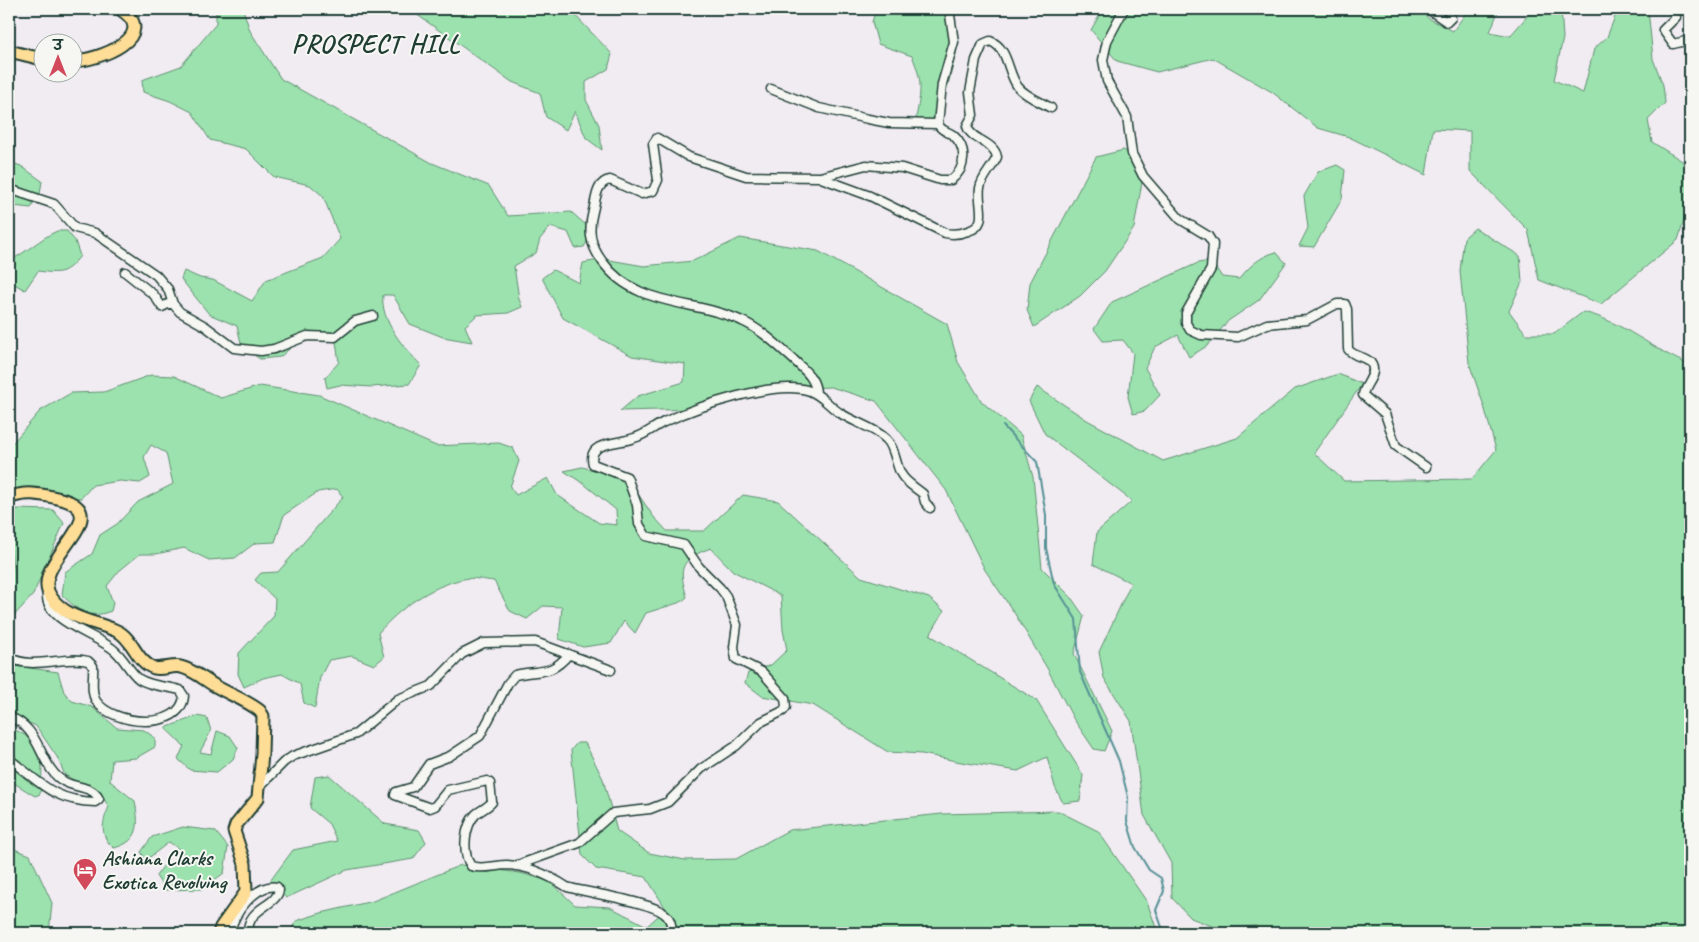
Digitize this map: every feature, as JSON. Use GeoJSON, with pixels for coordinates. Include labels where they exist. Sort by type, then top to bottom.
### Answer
{"type":"FeatureCollection","features":[{"type":"Feature","properties":{"kind":"highway"},"geometry":{"type":"LineString","coordinates":[[82,61],[93,60],[106,55],[129,38],[133,28],[132,19],[120,9]]}},
{"type":"Feature","properties":{"kind":"highway"},"geometry":{"type":"LineString","coordinates":[[9,52],[32,57]]}},
{"type":"Feature","properties":{"kind":"highway"},"geometry":{"type":"LineString","coordinates":[[9,498],[25,494],[39,494],[63,499],[76,507],[80,515],[80,526],[48,571],[45,582],[47,591],[65,611],[123,634],[143,661],[154,668],[173,666],[187,670],[260,710],[263,716],[260,786],[255,804],[236,825],[234,831],[245,864],[246,892],[221,927],[219,933]]}},
{"type":"Feature","properties":{"kind":"street"},"geometry":{"type":"LineString","coordinates":[[816,394],[813,378],[788,355],[744,321],[716,312],[659,299],[630,288],[618,280],[598,256],[592,242],[589,226],[600,186],[604,181],[614,181],[642,194],[656,189],[658,180],[653,144],[657,138],[683,154],[737,174],[775,177],[820,177],[866,165],[902,168],[940,180],[950,180],[959,172],[964,159],[963,152],[954,136],[940,129],[938,124],[942,84],[953,45],[950,15],[952,9]]}},
{"type":"Feature","properties":{"kind":"street"},"geometry":{"type":"LineString","coordinates":[[1124,9],[1107,41],[1103,60],[1107,81],[1127,117],[1132,154],[1144,176],[1180,219],[1208,236],[1213,244],[1211,269],[1186,313],[1187,325],[1192,331],[1201,335],[1238,337],[1267,324],[1307,320],[1337,304],[1345,304],[1347,309],[1348,349],[1351,354],[1369,361],[1373,367],[1372,375],[1363,395],[1385,414],[1396,446],[1426,467]]}},
{"type":"Feature","properties":{"kind":"street"},"geometry":{"type":"LineString","coordinates":[[1428,9],[1447,22],[1451,18],[1447,9]]}},
{"type":"Feature","properties":{"kind":"street"},"geometry":{"type":"LineString","coordinates":[[1673,9],[1676,17],[1663,30],[1673,44],[1690,40]]}},
{"type":"Feature","properties":{"kind":"street"},"geometry":{"type":"LineString","coordinates":[[820,177],[870,196],[945,233],[958,234],[973,230],[978,226],[982,218],[981,185],[997,157],[993,149],[970,133],[967,126],[973,115],[970,92],[976,60],[982,44],[990,41],[997,44],[1018,88],[1051,108]]}},
{"type":"Feature","properties":{"kind":"street"},"geometry":{"type":"LineString","coordinates":[[771,90],[813,106],[868,120],[938,124]]}},
{"type":"Feature","properties":{"kind":"street"},"geometry":{"type":"LineString","coordinates":[[9,190],[54,204],[75,228],[95,234],[156,275],[168,289],[172,302],[180,312],[206,326],[227,344],[249,352],[274,349],[307,336],[336,337],[355,321],[373,316]]}},
{"type":"Feature","properties":{"kind":"street"},"geometry":{"type":"LineString","coordinates":[[124,272],[154,295],[162,306],[172,302]]}},
{"type":"Feature","properties":{"kind":"street"},"geometry":{"type":"LineString","coordinates":[[569,654],[556,668],[550,671],[514,675],[480,736],[465,748],[429,764],[413,787],[395,794],[430,808],[435,806],[448,790],[487,780],[490,783],[492,802],[476,814],[471,822],[466,840],[467,859],[474,867],[515,866],[579,843],[613,814],[650,809],[668,802],[700,769],[736,746],[761,722],[783,711],[786,706],[785,698],[762,672],[736,659],[734,647],[737,625],[720,588],[699,566],[684,545],[646,536],[642,532],[637,504],[627,477],[593,464],[592,456],[594,450],[604,445],[635,438],[665,422],[740,396],[789,387],[816,394],[826,399],[840,413],[886,438],[900,472],[909,484],[923,494],[925,502],[930,508]]}},
{"type":"Feature","properties":{"kind":"street"},"geometry":{"type":"LineString","coordinates":[[9,657],[22,662],[88,660],[93,666],[92,689],[96,701],[105,711],[120,718],[140,721],[162,720],[170,716],[182,704],[184,696],[180,690],[157,686],[139,679],[108,644],[57,615],[48,604],[47,591]]}},
{"type":"Feature","properties":{"kind":"street"},"geometry":{"type":"LineString","coordinates":[[260,786],[284,762],[293,756],[356,734],[398,699],[431,686],[462,654],[476,646],[494,641],[525,641],[569,654],[611,670]]}},
{"type":"Feature","properties":{"kind":"street"},"geometry":{"type":"LineString","coordinates":[[9,717],[28,729],[52,768],[64,782],[91,790],[99,799],[95,802],[78,801],[53,793],[9,759]]}},
{"type":"Feature","properties":{"kind":"street"},"geometry":{"type":"LineString","coordinates":[[515,866],[556,879],[567,887],[660,911],[669,919],[671,933]]}},
{"type":"Feature","properties":{"kind":"street"},"geometry":{"type":"LineString","coordinates":[[230,933],[233,921],[253,895],[263,888],[277,887],[279,892],[251,918],[248,933]]}},
{"type":"Feature","properties":{"kind":"green space"},"geometry":{"type":"Polygon","coordinates":[[[216,9],[243,9],[250,31],[281,79],[432,163],[489,186],[508,216],[571,212],[593,231],[584,247],[575,248],[568,232],[550,227],[540,239],[536,253],[514,266],[522,307],[508,313],[477,315],[465,326],[472,342],[443,337],[410,324],[393,295],[383,295],[385,315],[389,324],[407,351],[421,365],[409,384],[372,387],[340,385],[327,388],[325,378],[339,362],[336,342],[310,331],[280,357],[260,359],[242,347],[237,326],[209,314],[181,279],[184,271],[200,278],[213,280],[252,301],[266,280],[323,258],[340,239],[323,196],[310,185],[274,177],[246,149],[210,140],[192,112],[170,101],[143,92],[142,80],[181,66],[216,24],[216,9]]]}},
{"type":"Feature","properties":{"kind":"green space"},"geometry":{"type":"Polygon","coordinates":[[[409,9],[569,9],[612,54],[608,69],[586,82],[586,100],[599,125],[602,150],[586,138],[575,111],[566,130],[546,117],[540,93],[512,82],[409,9]]]}},
{"type":"Feature","properties":{"kind":"green space"},"geometry":{"type":"Polygon","coordinates":[[[876,9],[957,9],[953,20],[956,54],[940,115],[924,124],[916,118],[920,86],[918,72],[912,56],[878,44],[872,22],[876,9]]]}},
{"type":"Feature","properties":{"kind":"green space"},"geometry":{"type":"Polygon","coordinates":[[[1103,9],[1418,9],[1428,18],[1453,31],[1469,9],[1499,9],[1490,32],[1510,36],[1530,13],[1561,9],[1563,38],[1554,80],[1583,93],[1594,49],[1607,37],[1618,9],[1648,9],[1653,59],[1663,85],[1665,103],[1648,120],[1652,142],[1690,166],[1690,201],[1678,240],[1601,304],[1539,280],[1528,230],[1470,171],[1470,131],[1433,129],[1426,175],[1349,137],[1318,128],[1272,92],[1213,58],[1157,72],[1117,61],[1091,30],[1103,9]]]}},
{"type":"Feature","properties":{"kind":"green space"},"geometry":{"type":"Polygon","coordinates":[[[1124,150],[1134,158],[1142,182],[1134,228],[1105,271],[1080,296],[1034,327],[1027,310],[1030,283],[1096,157],[1124,150]]]}},
{"type":"Feature","properties":{"kind":"green space"},"geometry":{"type":"Polygon","coordinates":[[[9,162],[21,166],[42,181],[40,194],[31,208],[13,206],[9,195],[9,162]]]}},
{"type":"Feature","properties":{"kind":"green space"},"geometry":{"type":"Polygon","coordinates":[[[1337,165],[1345,170],[1342,199],[1314,247],[1299,246],[1308,228],[1304,196],[1318,172],[1337,165]]]}},
{"type":"Feature","properties":{"kind":"green space"},"geometry":{"type":"Polygon","coordinates":[[[1475,228],[1520,256],[1522,282],[1509,311],[1526,334],[1554,334],[1583,312],[1611,322],[1690,365],[1690,933],[1261,933],[1256,926],[1217,928],[1191,918],[1172,898],[1171,863],[1144,815],[1131,721],[1104,678],[1099,652],[1131,583],[1093,564],[1097,532],[1132,501],[1045,434],[1029,401],[1037,387],[1087,420],[1163,461],[1237,438],[1295,389],[1338,374],[1362,384],[1314,453],[1344,481],[1472,479],[1496,450],[1484,406],[1469,363],[1460,271],[1464,238],[1475,228]]]}},
{"type":"Feature","properties":{"kind":"green space"},"geometry":{"type":"Polygon","coordinates":[[[57,231],[67,231],[75,241],[80,256],[75,262],[62,271],[38,271],[25,290],[9,281],[9,261],[57,231]]]}},
{"type":"Feature","properties":{"kind":"green space"},"geometry":{"type":"Polygon","coordinates":[[[740,238],[818,251],[947,324],[958,362],[982,402],[1021,435],[1033,477],[1042,568],[1070,596],[1084,616],[1074,654],[1112,731],[1104,751],[1094,749],[1073,718],[1047,668],[1015,614],[985,570],[946,490],[876,401],[831,387],[779,389],[700,409],[620,411],[638,396],[684,382],[685,364],[632,356],[563,318],[542,278],[553,270],[579,283],[583,263],[604,259],[644,266],[693,261],[740,238]]]}},
{"type":"Feature","properties":{"kind":"green space"},"geometry":{"type":"Polygon","coordinates":[[[1276,252],[1286,263],[1259,300],[1228,321],[1207,346],[1189,357],[1178,335],[1155,347],[1145,368],[1160,395],[1145,411],[1133,414],[1128,397],[1133,353],[1123,340],[1103,341],[1094,329],[1112,302],[1198,263],[1211,261],[1222,277],[1239,279],[1255,262],[1276,252]]]}},
{"type":"Feature","properties":{"kind":"green space"},"geometry":{"type":"Polygon","coordinates":[[[151,375],[174,376],[221,398],[260,386],[319,395],[436,446],[499,443],[513,448],[519,461],[510,487],[516,495],[548,478],[557,495],[599,523],[617,525],[616,510],[584,484],[564,471],[582,467],[628,479],[653,516],[667,531],[704,531],[743,495],[778,501],[861,577],[929,598],[944,611],[930,635],[1036,700],[1083,775],[1080,801],[1063,803],[1055,787],[1047,757],[1018,771],[922,754],[888,752],[813,705],[762,696],[745,683],[748,673],[771,665],[787,650],[783,630],[781,596],[733,571],[711,548],[693,556],[684,566],[682,572],[687,597],[681,602],[646,613],[635,633],[624,621],[611,643],[583,647],[559,639],[562,607],[543,606],[527,619],[510,611],[494,581],[467,578],[438,587],[396,615],[378,633],[384,657],[374,665],[352,656],[329,660],[320,677],[315,708],[304,703],[300,684],[282,674],[263,678],[244,687],[238,674],[239,653],[274,616],[275,599],[255,580],[261,573],[278,572],[343,497],[337,489],[318,492],[284,515],[275,542],[255,543],[235,558],[209,560],[184,548],[156,554],[140,554],[119,571],[107,586],[113,603],[111,611],[103,614],[84,612],[62,595],[65,572],[92,554],[100,535],[117,524],[138,502],[173,484],[166,453],[151,445],[144,457],[150,477],[140,483],[120,481],[93,485],[81,498],[9,498],[9,447],[40,411],[71,393],[104,392],[151,375]]]}},
{"type":"Feature","properties":{"kind":"green space"},"geometry":{"type":"Polygon","coordinates":[[[14,509],[53,510],[64,523],[33,595],[10,620],[9,574],[13,566],[11,549],[9,548],[9,512],[14,509]]]}},
{"type":"Feature","properties":{"kind":"green space"},"geometry":{"type":"Polygon","coordinates":[[[9,665],[58,672],[64,692],[72,701],[92,707],[117,728],[144,730],[155,738],[155,747],[136,758],[112,760],[110,781],[135,801],[136,830],[134,836],[123,845],[114,848],[106,839],[103,829],[109,807],[102,796],[65,775],[57,757],[36,726],[9,714],[9,665]]]}},
{"type":"Feature","properties":{"kind":"green space"},"geometry":{"type":"Polygon","coordinates":[[[197,716],[207,718],[211,731],[200,752],[211,754],[217,731],[230,736],[238,748],[233,759],[217,772],[190,770],[178,759],[184,746],[165,728],[197,716]]]}},
{"type":"Feature","properties":{"kind":"green space"},"geometry":{"type":"Polygon","coordinates":[[[9,727],[30,739],[40,753],[42,771],[40,794],[35,796],[9,780],[9,727]]]}},
{"type":"Feature","properties":{"kind":"green space"},"geometry":{"type":"Polygon","coordinates":[[[577,743],[585,743],[603,779],[617,831],[649,853],[685,860],[736,859],[789,830],[942,814],[1058,811],[1098,831],[1147,902],[1158,933],[289,933],[296,921],[373,901],[461,865],[520,873],[549,881],[575,905],[610,907],[647,926],[666,909],[646,877],[596,869],[582,855],[571,750],[577,743]]]}},
{"type":"Feature","properties":{"kind":"green space"},"geometry":{"type":"Polygon","coordinates":[[[329,775],[385,824],[419,830],[426,842],[413,859],[347,870],[286,898],[270,881],[293,850],[337,841],[329,824],[310,808],[315,777],[329,775]]]}},
{"type":"Feature","properties":{"kind":"green space"},"geometry":{"type":"Polygon","coordinates":[[[183,827],[215,831],[228,847],[224,873],[202,889],[165,890],[156,876],[165,864],[184,862],[182,851],[169,842],[146,860],[141,852],[152,837],[183,827]]]}},
{"type":"Feature","properties":{"kind":"green space"},"geometry":{"type":"Polygon","coordinates":[[[9,847],[30,855],[52,903],[49,933],[9,933],[9,847]]]}},
{"type":"Feature","properties":{"kind":"waterway"},"geometry":{"type":"LineString","coordinates":[[1003,426],[1037,462],[1046,515],[1046,548],[1054,584],[1076,619],[1080,672],[1119,761],[1128,797],[1127,821],[1135,847],[1149,870],[1161,878],[1164,891],[1156,910],[1164,933]]}},
{"type":"Feature","properties":{"kind":"place","name":"Ashiana Clarks Exotica Revolving"},"geometry":{"type":"Point","coordinates":[85,891]}},
{"type":"Feature","properties":{"kind":"district","name":"PROSPECT HILL"},"geometry":{"type":"Point","coordinates":[376,43]}}]}
